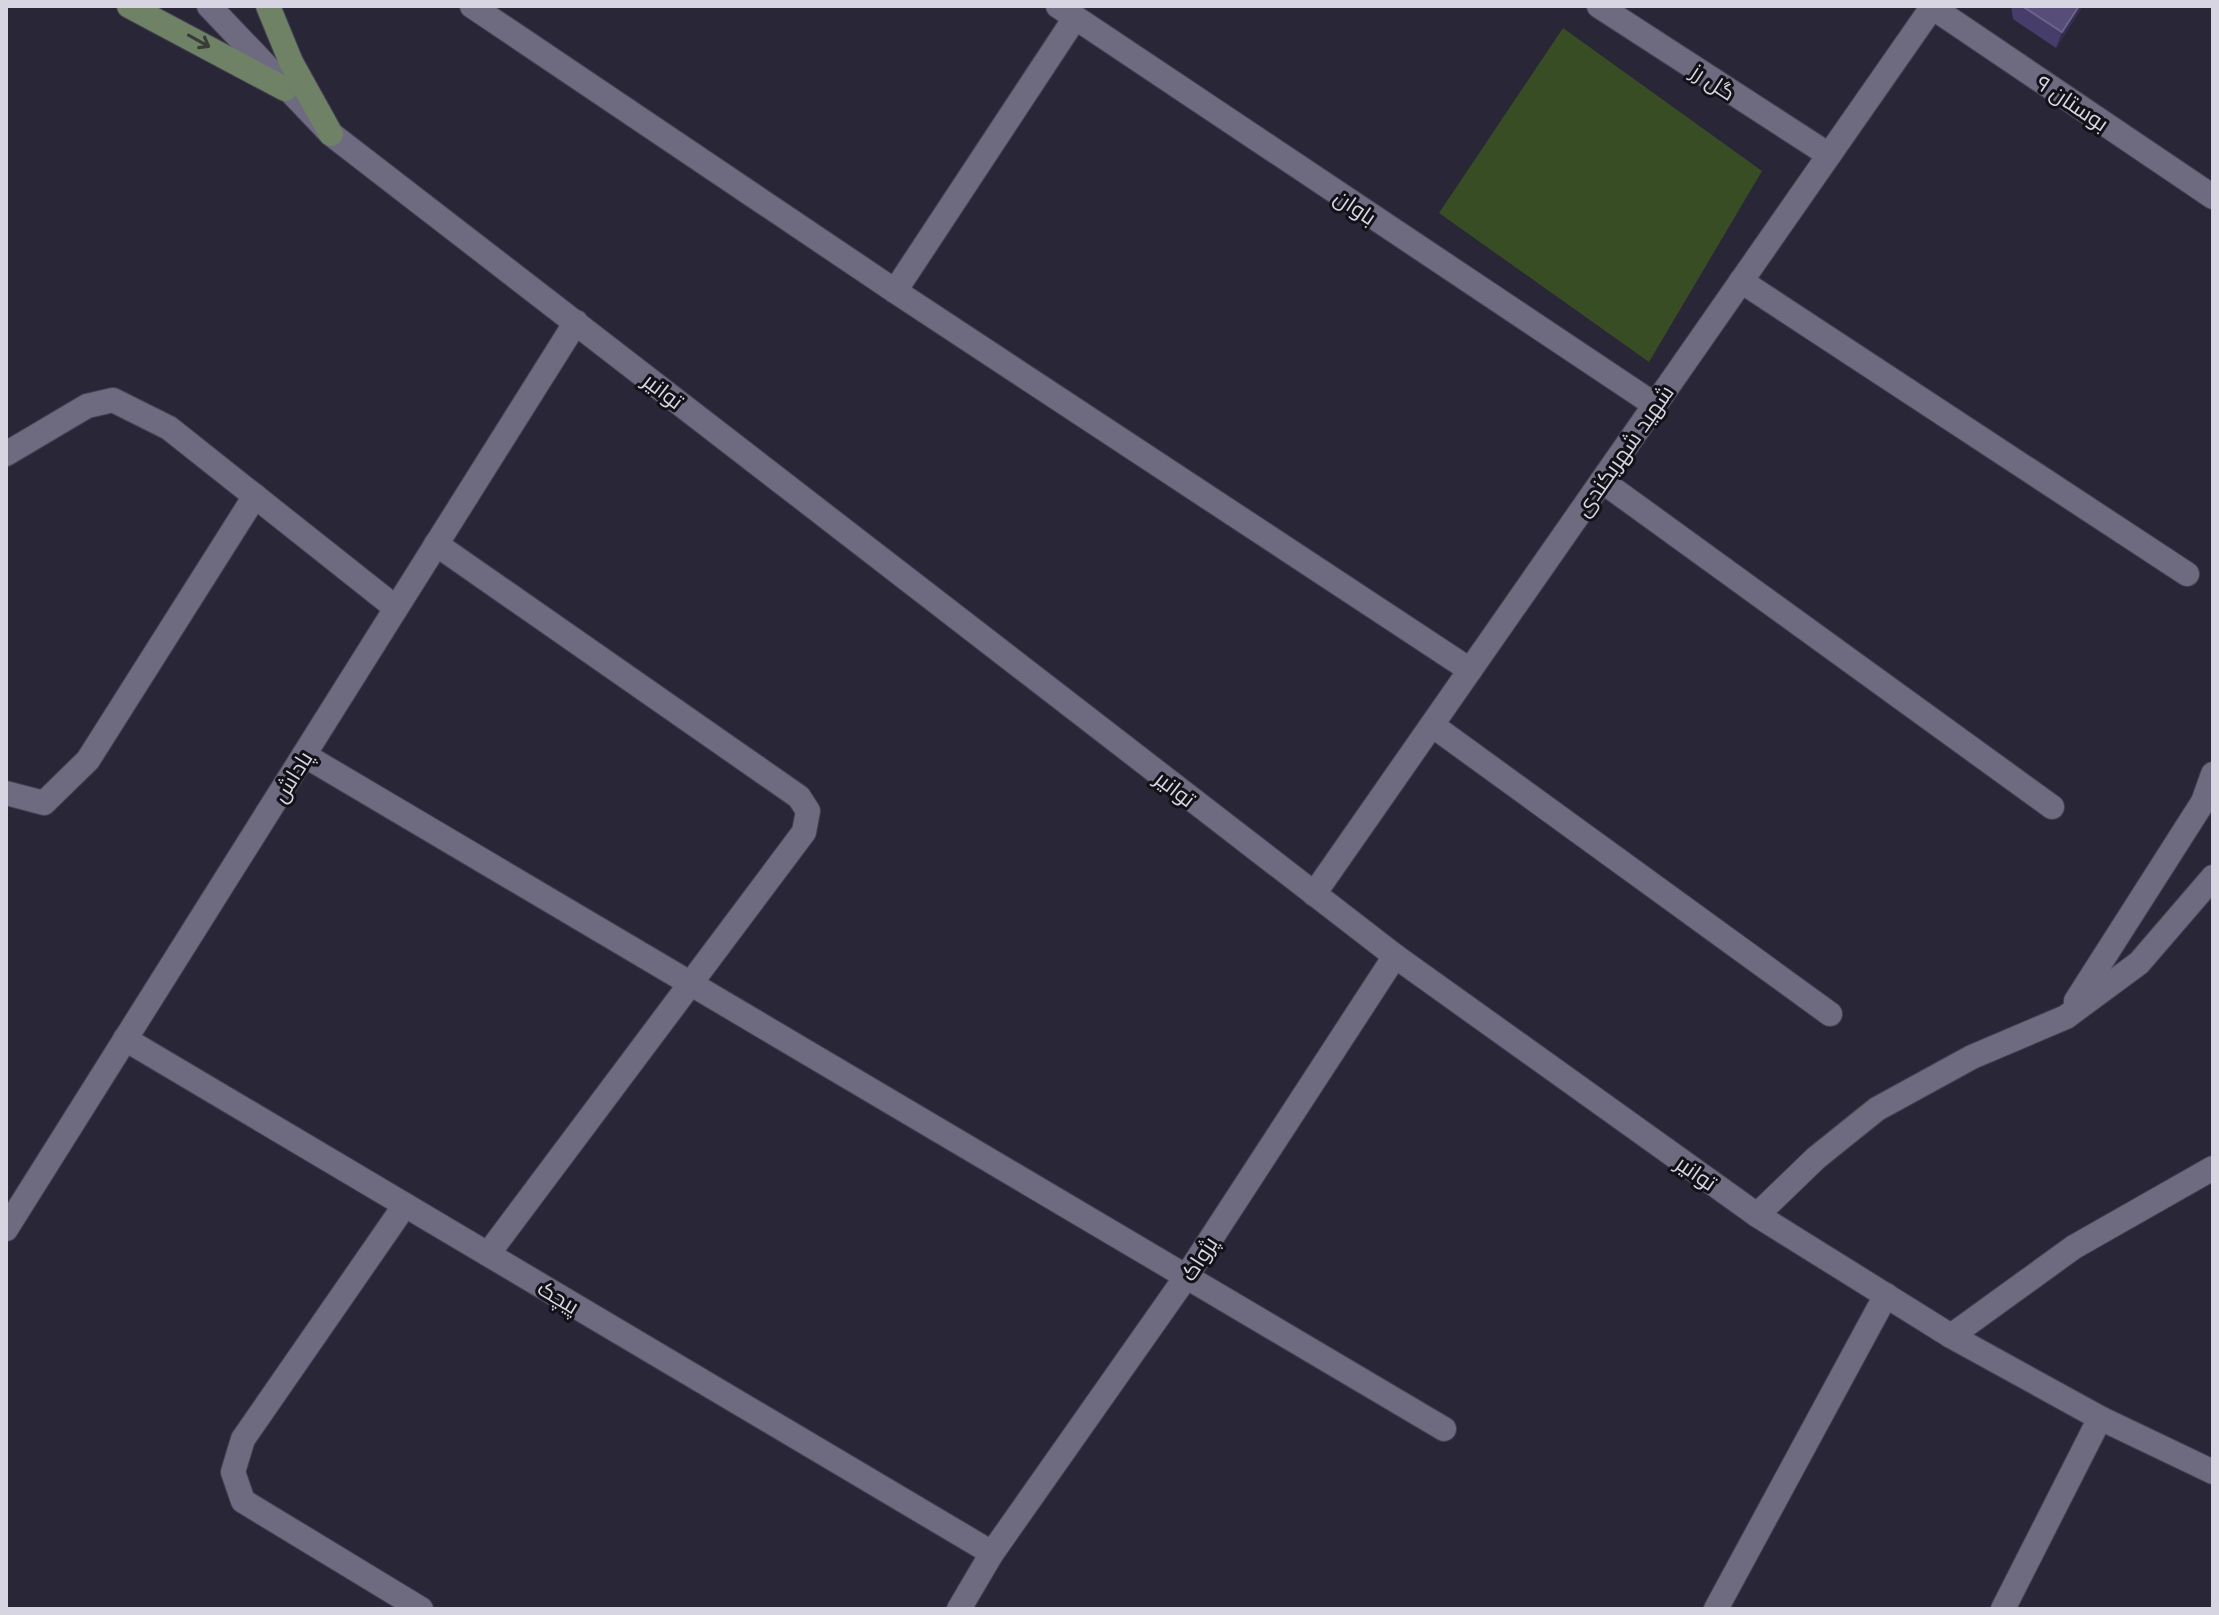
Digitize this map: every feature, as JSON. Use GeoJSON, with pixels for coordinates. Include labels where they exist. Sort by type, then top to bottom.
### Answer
{"type":"FeatureCollection","features":[{"type":"Feature","properties":{"kind":"main road"},"geometry":{"type":"LineString","coordinates":[[129,6],[285,89]]}},
{"type":"Feature","properties":{"kind":"main road"},"geometry":{"type":"LineString","coordinates":[[268,6],[291,62],[331,134]]}},
{"type":"Feature","properties":{"kind":"street","name":"توانیر"},"geometry":{"type":"LineString","coordinates":[[209,6],[331,134],[1395,956],[1757,1215],[1951,1336],[2100,1418],[2213,1472]]}},
{"type":"Feature","properties":{"kind":"street"},"geometry":{"type":"LineString","coordinates":[[472,6],[895,291],[1470,670]]}},
{"type":"Feature","properties":{"kind":"street","name":"گل رز"},"geometry":{"type":"LineString","coordinates":[[1599,6],[1829,155]]}},
{"type":"Feature","properties":{"kind":"street","name":"شهید شهریکندی"},"geometry":{"type":"LineString","coordinates":[[1314,894],[1933,7]]}},
{"type":"Feature","properties":{"kind":"street","name":"بوستان ۹"},"geometry":{"type":"LineString","coordinates":[[1933,7],[2213,197]]}},
{"type":"Feature","properties":{"kind":"street"},"geometry":{"type":"LineString","coordinates":[[895,291],[1067,12]]}},
{"type":"Feature","properties":{"kind":"street","name":"باوان"},"geometry":{"type":"LineString","coordinates":[[1067,12],[1655,405]]}},
{"type":"Feature","properties":{"kind":"street"},"geometry":{"type":"LineString","coordinates":[[1741,281],[2187,574]]}},
{"type":"Feature","properties":{"kind":"street","name":"پاداش"},"geometry":{"type":"LineString","coordinates":[[6,1229],[576,322]]}},
{"type":"Feature","properties":{"kind":"street"},"geometry":{"type":"LineString","coordinates":[[6,454],[87,406],[113,400],[169,428],[396,608]]}},
{"type":"Feature","properties":{"kind":"street"},"geometry":{"type":"LineString","coordinates":[[1602,481],[2052,807]]}},
{"type":"Feature","properties":{"kind":"street"},"geometry":{"type":"LineString","coordinates":[[6,793],[44,803],[88,760],[255,496]]}},
{"type":"Feature","properties":{"kind":"street"},"geometry":{"type":"LineString","coordinates":[[436,544],[799,797],[808,811],[804,832],[488,1254]]}},
{"type":"Feature","properties":{"kind":"street"},"geometry":{"type":"LineString","coordinates":[[1432,725],[1830,1014]]}},
{"type":"Feature","properties":{"kind":"street"},"geometry":{"type":"LineString","coordinates":[[304,755],[1444,1429]]}},
{"type":"Feature","properties":{"kind":"street"},"geometry":{"type":"LineString","coordinates":[[2066,1017],[2171,855],[2203,802],[2213,774]]}},
{"type":"Feature","properties":{"kind":"street"},"geometry":{"type":"LineString","coordinates":[[1757,1215],[1816,1158],[1877,1109],[1972,1057],[2066,1017],[2139,963],[2213,877]]}},
{"type":"Feature","properties":{"kind":"street","name":"پژواک"},"geometry":{"type":"LineString","coordinates":[[959,1609],[992,1553],[1186,1277],[1395,956]]}},
{"type":"Feature","properties":{"kind":"street","name":"پیچک"},"geometry":{"type":"LineString","coordinates":[[125,1039],[992,1553]]}},
{"type":"Feature","properties":{"kind":"street"},"geometry":{"type":"LineString","coordinates":[[1951,1336],[2074,1247],[2213,1168]]}},
{"type":"Feature","properties":{"kind":"street"},"geometry":{"type":"LineString","coordinates":[[405,1205],[243,1439],[233,1472],[243,1501],[421,1609]]}},
{"type":"Feature","properties":{"kind":"street"},"geometry":{"type":"LineString","coordinates":[[1716,1609],[1886,1295]]}},
{"type":"Feature","properties":{"kind":"street"},"geometry":{"type":"LineString","coordinates":[[2003,1609],[2100,1418]]}},
{"type":"Feature","properties":{"kind":"green space"},"geometry":{"type":"Polygon","coordinates":[[[1563,28],[1762,171],[1649,362],[1439,213],[1563,28]]]}},
{"type":"Feature","properties":{"kind":"building"},"geometry":{"type":"Polygon","coordinates":[[[2022,6],[2079,6],[2062,32],[2022,6]]]}}]}
